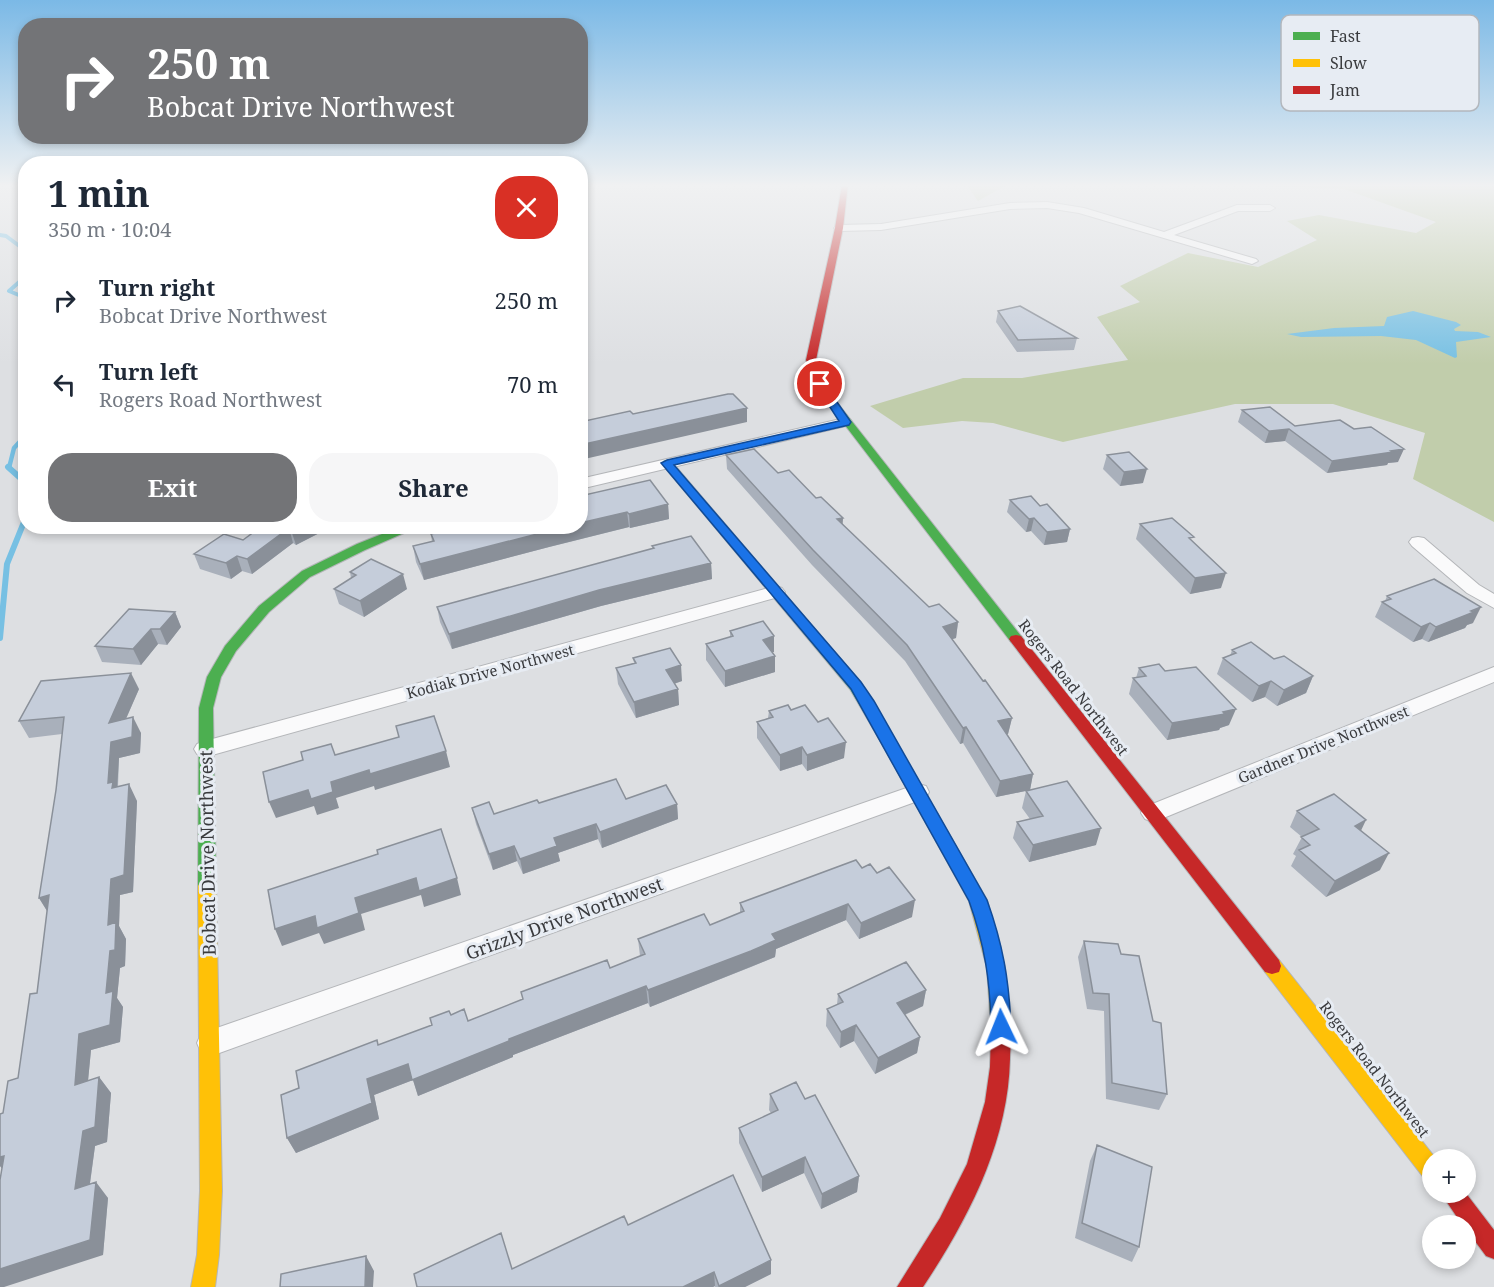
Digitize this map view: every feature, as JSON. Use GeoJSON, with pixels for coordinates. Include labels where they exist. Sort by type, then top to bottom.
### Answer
{"type":"FeatureCollection","features":[{"type":"Feature","properties":{"kind":"street","name":"Rogers Road Northwest"},"geometry":{"type":"LineString","coordinates":[[836,244],[811,360],[820,384],[845,422],[1422,1157]]}},
{"type":"Feature","properties":{"kind":"street"},"geometry":{"type":"LineString","coordinates":[[1195,244],[1252,261]]}},
{"type":"Feature","properties":{"kind":"street"},"geometry":{"type":"LineString","coordinates":[[588,482],[845,422]]}},
{"type":"Feature","properties":{"kind":"street"},"geometry":{"type":"LineString","coordinates":[[667,463],[856,686],[978,900],[990,935],[1000,981],[1002,1050],[992,1124],[970,1185],[932,1254],[909,1287]]}},
{"type":"Feature","properties":{"kind":"street","name":"Bobcat Drive Northwest"},"geometry":{"type":"LineString","coordinates":[[203,1287],[208,1255],[211,1191],[211,1043],[204,749],[206,708],[214,677],[230,649],[264,609],[306,574],[395,534]]}},
{"type":"Feature","properties":{"kind":"street"},"geometry":{"type":"LineString","coordinates":[[1418,542],[1473,589],[1494,602]]}},
{"type":"Feature","properties":{"kind":"street","name":"Kodiak Drive Northwest"},"geometry":{"type":"LineString","coordinates":[[204,749],[776,592]]}},
{"type":"Feature","properties":{"kind":"street","name":"Gardner Drive Northwest"},"geometry":{"type":"LineString","coordinates":[[1153,813],[1494,674]]}},
{"type":"Feature","properties":{"kind":"street","name":"Grizzly Drive Northwest"},"geometry":{"type":"LineString","coordinates":[[211,1043],[918,792]]}},
{"type":"Feature","properties":{"kind":"street"},"geometry":{"type":"LineString","coordinates":[[1459,1203],[1494,1248]]}},
{"type":"Feature","properties":{"kind":"green space"},"geometry":{"type":"Polygon","coordinates":[[[1308,244],[1494,244],[1494,522],[1413,479],[1425,433],[1333,404],[1235,404],[1063,442],[993,423],[962,421],[903,428],[870,406],[963,378],[1022,378],[1128,360],[1097,317],[1140,302],[1120,286],[1188,253],[1258,267],[1308,244]]]}},
{"type":"Feature","properties":{"kind":"water"},"geometry":{"type":"Polygon","coordinates":[[[1413,311],[1456,322],[1461,325],[1454,329],[1455,331],[1478,332],[1491,337],[1456,342],[1457,357],[1455,358],[1416,340],[1381,336],[1301,337],[1287,334],[1334,328],[1384,326],[1387,317],[1413,311]]]}},
{"type":"Feature","properties":{"kind":"building"},"geometry":{"type":"Polygon","coordinates":[[[1020,306],[1077,338],[1018,340],[998,311],[1020,306]]]}},
{"type":"Feature","properties":{"kind":"building"},"geometry":{"type":"Polygon","coordinates":[[[728,394],[733,394],[747,408],[588,443],[588,420],[630,411],[633,414],[728,394]]]}},
{"type":"Feature","properties":{"kind":"building"},"geometry":{"type":"Polygon","coordinates":[[[1270,407],[1295,426],[1340,420],[1354,429],[1371,427],[1404,449],[1332,461],[1289,429],[1269,431],[1242,410],[1270,407]]]}},
{"type":"Feature","properties":{"kind":"building"},"geometry":{"type":"Polygon","coordinates":[[[754,449],[778,473],[789,470],[816,498],[821,497],[843,518],[837,519],[929,607],[939,604],[958,622],[943,627],[1012,718],[998,721],[1033,774],[1000,781],[966,727],[963,728],[907,645],[813,550],[726,455],[754,449]]]}},
{"type":"Feature","properties":{"kind":"building"},"geometry":{"type":"Polygon","coordinates":[[[1129,452],[1147,469],[1124,472],[1107,455],[1129,452]]]}},
{"type":"Feature","properties":{"kind":"building"},"geometry":{"type":"Polygon","coordinates":[[[650,480],[668,504],[588,521],[588,494],[650,480]]]}},
{"type":"Feature","properties":{"kind":"building"},"geometry":{"type":"Polygon","coordinates":[[[1031,496],[1040,506],[1047,504],[1070,529],[1047,532],[1034,518],[1029,519],[1010,500],[1031,496]]]}},
{"type":"Feature","properties":{"kind":"building"},"geometry":{"type":"Polygon","coordinates":[[[1172,518],[1194,537],[1189,538],[1226,573],[1195,578],[1140,524],[1172,518]]]}},
{"type":"Feature","properties":{"kind":"building"},"geometry":{"type":"Polygon","coordinates":[[[224,534],[243,540],[251,534],[281,534],[247,559],[237,556],[226,563],[194,554],[224,534]]]}},
{"type":"Feature","properties":{"kind":"building"},"geometry":{"type":"Polygon","coordinates":[[[431,534],[537,534],[420,564],[413,546],[434,541],[431,534]]]}},
{"type":"Feature","properties":{"kind":"building"},"geometry":{"type":"Polygon","coordinates":[[[691,536],[711,563],[599,590],[449,634],[437,607],[654,548],[652,546],[691,536]]]}},
{"type":"Feature","properties":{"kind":"building"},"geometry":{"type":"Polygon","coordinates":[[[371,559],[403,574],[360,601],[334,589],[356,575],[350,572],[371,559]]]}},
{"type":"Feature","properties":{"kind":"building"},"geometry":{"type":"Polygon","coordinates":[[[1434,579],[1481,607],[1436,627],[1430,623],[1421,627],[1382,602],[1391,599],[1387,596],[1434,579]]]}},
{"type":"Feature","properties":{"kind":"building"},"geometry":{"type":"Polygon","coordinates":[[[129,609],[175,612],[160,629],[151,629],[133,649],[95,646],[129,609]]]}},
{"type":"Feature","properties":{"kind":"building"},"geometry":{"type":"Polygon","coordinates":[[[763,621],[774,636],[763,640],[775,656],[725,671],[706,644],[733,636],[730,631],[763,621]]]}},
{"type":"Feature","properties":{"kind":"building"},"geometry":{"type":"Polygon","coordinates":[[[1251,642],[1274,659],[1284,656],[1313,676],[1284,690],[1271,681],[1259,686],[1223,658],[1236,653],[1232,650],[1251,642]]]}},
{"type":"Feature","properties":{"kind":"building"},"geometry":{"type":"Polygon","coordinates":[[[670,648],[681,665],[666,670],[678,689],[634,702],[616,668],[636,663],[633,658],[670,648]]]}},
{"type":"Feature","properties":{"kind":"building"},"geometry":{"type":"Polygon","coordinates":[[[1159,664],[1165,671],[1196,667],[1236,709],[1223,712],[1225,714],[1172,723],[1133,678],[1146,676],[1139,668],[1159,664]]]}},
{"type":"Feature","properties":{"kind":"building"},"geometry":{"type":"Polygon","coordinates":[[[131,673],[109,723],[133,717],[132,737],[111,742],[108,783],[113,782],[112,788],[129,784],[124,875],[111,879],[108,925],[116,922],[115,950],[110,951],[106,993],[113,991],[110,1025],[79,1034],[75,1085],[99,1077],[95,1127],[83,1131],[75,1189],[96,1182],[90,1240],[0,1269],[0,1180],[4,1156],[0,1157],[0,1114],[3,1113],[8,1081],[18,1078],[30,994],[37,993],[49,895],[39,898],[56,790],[64,717],[19,721],[41,681],[131,673]]]}},
{"type":"Feature","properties":{"kind":"building"},"geometry":{"type":"Polygon","coordinates":[[[788,705],[791,710],[805,705],[818,722],[828,718],[846,742],[807,755],[802,747],[780,755],[757,722],[773,717],[769,711],[788,705]]]}},
{"type":"Feature","properties":{"kind":"building"},"geometry":{"type":"Polygon","coordinates":[[[434,716],[446,751],[370,774],[369,770],[331,782],[333,792],[311,799],[308,790],[269,802],[263,772],[303,760],[301,752],[331,744],[335,755],[399,737],[396,726],[434,716]]]}},
{"type":"Feature","properties":{"kind":"building"},"geometry":{"type":"Polygon","coordinates":[[[616,779],[626,799],[666,785],[677,804],[600,832],[596,824],[554,838],[557,846],[520,859],[514,846],[489,854],[472,808],[489,802],[494,814],[537,800],[539,803],[616,779]]]}},
{"type":"Feature","properties":{"kind":"building"},"geometry":{"type":"Polygon","coordinates":[[[1067,781],[1101,828],[1033,845],[1017,822],[1043,816],[1026,791],[1067,781]]]}},
{"type":"Feature","properties":{"kind":"building"},"geometry":{"type":"Polygon","coordinates":[[[1334,794],[1366,820],[1355,826],[1389,853],[1335,881],[1299,850],[1310,845],[1301,837],[1319,829],[1297,811],[1334,794]]]}},
{"type":"Feature","properties":{"kind":"building"},"geometry":{"type":"Polygon","coordinates":[[[441,829],[457,878],[419,891],[416,878],[355,898],[359,913],[317,928],[315,916],[275,929],[268,890],[378,854],[377,850],[441,829]]]}},
{"type":"Feature","properties":{"kind":"building"},"geometry":{"type":"Polygon","coordinates":[[[856,860],[862,868],[870,864],[877,873],[889,867],[915,900],[861,923],[848,904],[772,934],[776,940],[751,951],[648,990],[646,986],[509,1039],[509,1041],[412,1080],[408,1064],[367,1079],[372,1103],[287,1138],[281,1095],[299,1088],[296,1071],[377,1040],[378,1045],[432,1025],[430,1018],[449,1011],[451,1015],[464,1009],[468,1021],[523,999],[521,992],[607,960],[610,968],[645,954],[638,939],[704,914],[710,925],[744,911],[740,903],[856,860]]]}},
{"type":"Feature","properties":{"kind":"building"},"geometry":{"type":"Polygon","coordinates":[[[1084,941],[1118,944],[1121,954],[1139,956],[1153,1021],[1161,1023],[1167,1094],[1112,1083],[1109,994],[1093,993],[1084,941]]]}},
{"type":"Feature","properties":{"kind":"building"},"geometry":{"type":"Polygon","coordinates":[[[906,962],[926,990],[897,1003],[920,1037],[878,1058],[856,1025],[841,1032],[827,1009],[843,1002],[838,994],[906,962]]]}},
{"type":"Feature","properties":{"kind":"building"},"geometry":{"type":"Polygon","coordinates":[[[796,1082],[805,1099],[815,1095],[859,1176],[822,1194],[805,1157],[762,1177],[739,1128],[778,1110],[770,1094],[796,1082]]]}},
{"type":"Feature","properties":{"kind":"building"},"geometry":{"type":"Polygon","coordinates":[[[1097,1145],[1152,1167],[1139,1247],[1082,1223],[1097,1145]]]}},
{"type":"Feature","properties":{"kind":"building"},"geometry":{"type":"Polygon","coordinates":[[[733,1175],[771,1260],[719,1286],[714,1272],[683,1287],[417,1287],[414,1274],[501,1233],[512,1269],[624,1216],[628,1225],[733,1175]]]}},
{"type":"Feature","properties":{"kind":"building"},"geometry":{"type":"Polygon","coordinates":[[[366,1256],[365,1287],[280,1287],[281,1274],[366,1256]]]}},
{"type":"Feature","properties":{"kind":"waterway"},"geometry":{"type":"LineString","coordinates":[[18,283],[9,291],[18,295]]}},
{"type":"Feature","properties":{"kind":"waterway"},"geometry":{"type":"LineString","coordinates":[[9,468],[14,448],[18,444]]}},
{"type":"Feature","properties":{"kind":"waterway"},"geometry":{"type":"LineString","coordinates":[[9,468],[18,476]]}},
{"type":"Feature","properties":{"kind":"waterway"},"geometry":{"type":"LineString","coordinates":[[0,638],[7,564],[19,534]]}},
{"type":"Feature","properties":{"kind":"traffic: fast"},"geometry":{"type":"LineString","coordinates":[[825,393],[1016,639]]}},
{"type":"Feature","properties":{"kind":"traffic: fast"},"geometry":{"type":"LineString","coordinates":[[667,463],[856,686],[886,738]]}},
{"type":"Feature","properties":{"kind":"traffic: fast"},"geometry":{"type":"LineString","coordinates":[[207,886],[206,708],[214,677],[230,649],[264,609],[306,574],[394,534]]}},
{"type":"Feature","properties":{"kind":"traffic: slow"},"geometry":{"type":"LineString","coordinates":[[886,738],[978,900],[996,968],[1001,1029]]}},
{"type":"Feature","properties":{"kind":"traffic: slow"},"geometry":{"type":"LineString","coordinates":[[203,1287],[208,1255],[211,1191],[207,886]]}},
{"type":"Feature","properties":{"kind":"traffic: slow"},"geometry":{"type":"LineString","coordinates":[[1272,966],[1422,1157]]}},
{"type":"Feature","properties":{"kind":"traffic: jam"},"geometry":{"type":"LineString","coordinates":[[825,393],[811,360],[836,244]]}},
{"type":"Feature","properties":{"kind":"traffic: jam"},"geometry":{"type":"LineString","coordinates":[[1016,639],[1272,966]]}},
{"type":"Feature","properties":{"kind":"traffic: jam"},"geometry":{"type":"LineString","coordinates":[[909,1287],[948,1226],[977,1166],[988,1135],[995,1102],[1000,1067],[1001,1029]]}},
{"type":"Feature","properties":{"kind":"traffic: jam"},"geometry":{"type":"LineString","coordinates":[[1459,1203],[1494,1248]]}},
{"type":"Feature","properties":{"kind":"route"},"geometry":{"type":"LineString","coordinates":[[820,384],[845,422],[667,463],[856,686],[866,701],[978,900],[990,935],[1000,981],[1001,1027]]}}]}
